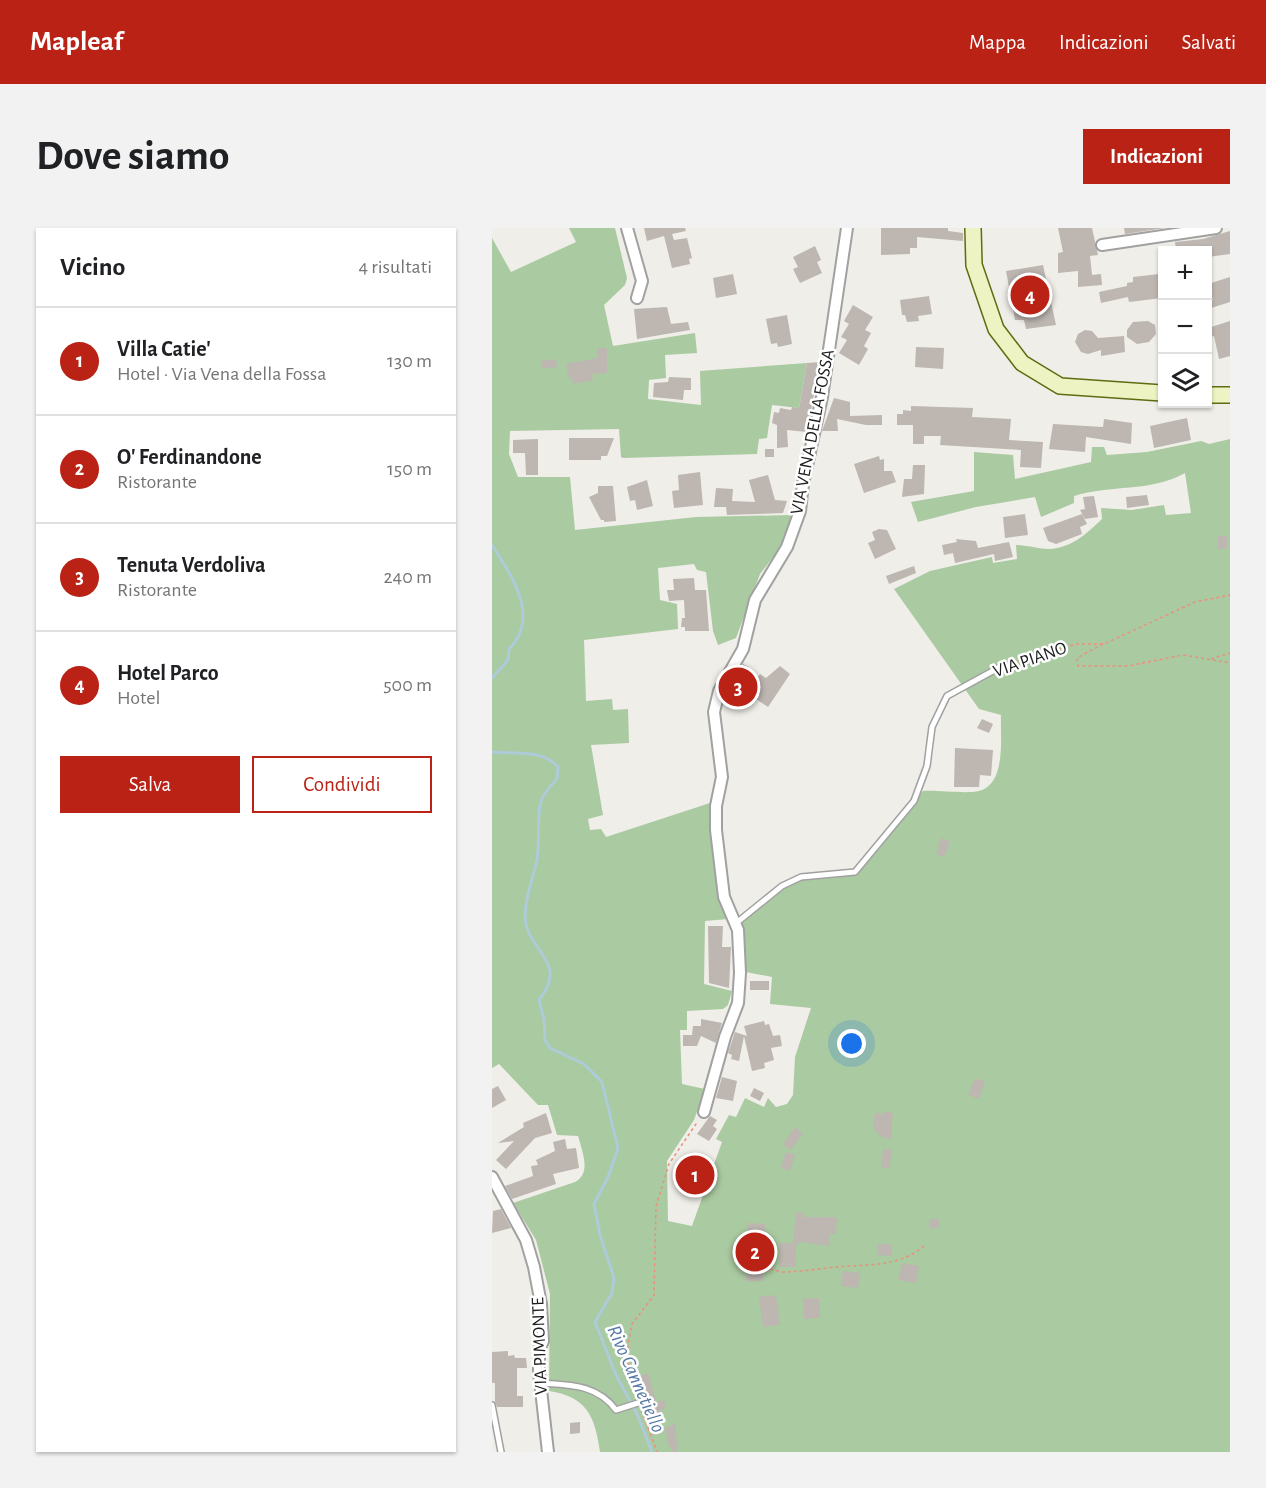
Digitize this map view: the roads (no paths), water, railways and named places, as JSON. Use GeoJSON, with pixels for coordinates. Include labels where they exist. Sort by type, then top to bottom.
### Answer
{"type":"FeatureCollection","features":[{"type":"Feature","properties":{"kind":"main road"},"geometry":{"type":"LineString","coordinates":[[973,228],[974,265],[996,329],[1022,363],[1060,386],[1158,393]]}},
{"type":"Feature","properties":{"kind":"main road"},"geometry":{"type":"LineString","coordinates":[[1212,394],[1230,395]]}},
{"type":"Feature","properties":{"kind":"street"},"geometry":{"type":"LineString","coordinates":[[627,228],[642,280],[637,298]]}},
{"type":"Feature","properties":{"kind":"street","name":"VIA VENA DELLA FOSSA"},"geometry":{"type":"LineString","coordinates":[[704,1112],[725,1037],[738,1003],[740,955],[735,924],[724,897],[716,830],[716,806],[722,777],[714,712],[719,691],[743,649],[755,600],[787,547],[800,511],[803,484],[822,397],[848,228]]}},
{"type":"Feature","properties":{"kind":"street"},"geometry":{"type":"LineString","coordinates":[[1102,245],[1216,228]]}},
{"type":"Feature","properties":{"kind":"street","name":"VIA PIMONTE"},"geometry":{"type":"LineString","coordinates":[[492,1177],[526,1240],[534,1267],[543,1327],[543,1341],[539,1350],[540,1383],[548,1452]]}},
{"type":"Feature","properties":{"kind":"lane","name":"VIA PIANO"},"geometry":{"type":"LineString","coordinates":[[735,924],[782,886],[801,877],[855,872],[914,801],[927,766],[932,727],[947,696],[1000,667]]}},
{"type":"Feature","properties":{"kind":"lane"},"geometry":{"type":"LineString","coordinates":[[540,1383],[593,1390],[603,1395],[616,1410],[638,1403]]}},
{"type":"Feature","properties":{"kind":"lane"},"geometry":{"type":"LineString","coordinates":[[492,1405],[501,1452]]}},
{"type":"Feature","properties":{"kind":"waterway","name":"Rivo Cannetiello"},"geometry":{"type":"LineString","coordinates":[[492,545],[514,583],[523,610],[523,623],[518,637],[509,649],[508,660],[492,678]]}},
{"type":"Feature","properties":{"kind":"waterway","name":"Rivo Cannetiello"},"geometry":{"type":"LineString","coordinates":[[492,752],[536,755],[552,761],[558,767],[557,779],[544,794],[540,805],[538,853],[525,914],[531,937],[544,956],[550,975],[548,986],[539,1000],[544,1019],[545,1040],[550,1048],[584,1064],[602,1082],[618,1148],[608,1177],[594,1204],[600,1235],[614,1278],[612,1293],[595,1322],[616,1375],[638,1416],[652,1452]]}},
{"type":"Feature","properties":{"kind":"place","name":"Hotel Parco"},"geometry":{"type":"Point","coordinates":[1030,295]}},
{"type":"Feature","properties":{"kind":"place","name":"Tenuta Verdoliva"},"geometry":{"type":"Point","coordinates":[738,687]}},
{"type":"Feature","properties":{"kind":"place","name":"Villa Catie'"},"geometry":{"type":"Point","coordinates":[695,1175]}},
{"type":"Feature","properties":{"kind":"place","name":"O' Ferdinandone"},"geometry":{"type":"Point","coordinates":[755,1252]}}]}
